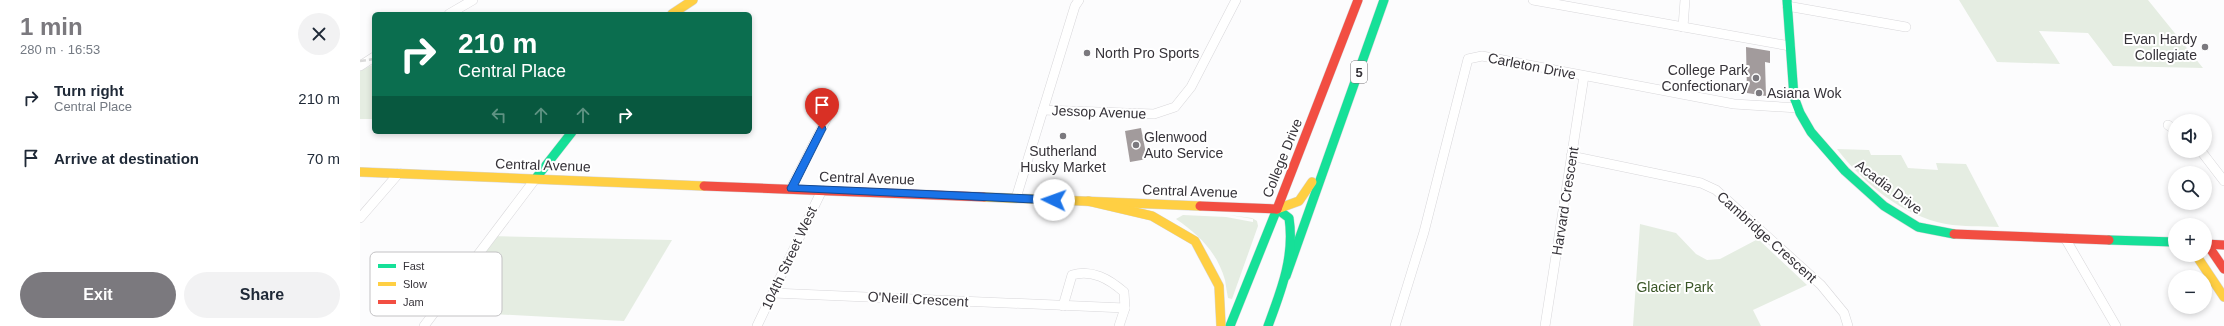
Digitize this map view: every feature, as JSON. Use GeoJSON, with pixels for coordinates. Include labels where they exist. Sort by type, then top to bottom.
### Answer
{"type":"FeatureCollection","features":[{"type":"Feature","properties":{"kind":"main road"},"geometry":{"type":"LineString","coordinates":[[675,12],[693,0]]}},
{"type":"Feature","properties":{"kind":"main road","name":"College Drive"},"geometry":{"type":"LineString","coordinates":[[1230,326],[1358,0]]}},
{"type":"Feature","properties":{"kind":"main road","name":"5"},"geometry":{"type":"LineString","coordinates":[[1268,326],[1384,0]]}},
{"type":"Feature","properties":{"kind":"main road","name":"Acadia Drive"},"geometry":{"type":"LineString","coordinates":[[1787,3],[1795,98],[1798,108],[1837,164],[1850,177],[1892,211],[1919,227],[1951,234],[2168,242]]}},
{"type":"Feature","properties":{"kind":"main road"},"geometry":{"type":"LineString","coordinates":[[536,178],[570,134]]}},
{"type":"Feature","properties":{"kind":"main road","name":"Central Avenue"},"geometry":{"type":"LineString","coordinates":[[360,172],[791,188],[1277,209],[1294,206],[1303,198],[1333,143]]}},
{"type":"Feature","properties":{"kind":"main road"},"geometry":{"type":"LineString","coordinates":[[1088,202],[1152,216],[1195,241],[1219,286],[1221,326]]}},
{"type":"Feature","properties":{"kind":"main road"},"geometry":{"type":"LineString","coordinates":[[1277,209],[1288,216],[1292,227],[1286,276]]}},
{"type":"Feature","properties":{"kind":"main road"},"geometry":{"type":"LineString","coordinates":[[2212,244],[2224,245]]}},
{"type":"Feature","properties":{"kind":"main road"},"geometry":{"type":"LineString","coordinates":[[2212,252],[2224,268]]}},
{"type":"Feature","properties":{"kind":"main road"},"geometry":{"type":"LineString","coordinates":[[2201,262],[2224,297]]}},
{"type":"Feature","properties":{"kind":"street"},"geometry":{"type":"LineString","coordinates":[[452,12],[473,0]]}},
{"type":"Feature","properties":{"kind":"street"},"geometry":{"type":"LineString","coordinates":[[1016,198],[1075,6],[1079,0]]}},
{"type":"Feature","properties":{"kind":"street","name":"Jessop Avenue"},"geometry":{"type":"LineString","coordinates":[[1043,110],[1154,114],[1175,107],[1190,87],[1236,0]]}},
{"type":"Feature","properties":{"kind":"street"},"geometry":{"type":"LineString","coordinates":[[1533,0],[1790,46]]}},
{"type":"Feature","properties":{"kind":"street"},"geometry":{"type":"LineString","coordinates":[[1583,9],[1585,0]]}},
{"type":"Feature","properties":{"kind":"street"},"geometry":{"type":"LineString","coordinates":[[1683,27],[1685,0]]}},
{"type":"Feature","properties":{"kind":"street"},"geometry":{"type":"LineString","coordinates":[[1787,3],[1906,26]]}},
{"type":"Feature","properties":{"kind":"street","name":"Carleton Drive"},"geometry":{"type":"LineString","coordinates":[[1396,326],[1424,232],[1468,59],[1482,56],[1734,104],[1798,108]]}},
{"type":"Feature","properties":{"kind":"street"},"geometry":{"type":"LineString","coordinates":[[360,66],[372,58]]}},
{"type":"Feature","properties":{"kind":"street","name":"Harvard Crescent"},"geometry":{"type":"LineString","coordinates":[[1545,326],[1584,76]]}},
{"type":"Feature","properties":{"kind":"street"},"geometry":{"type":"LineString","coordinates":[[791,188],[828,116]]}},
{"type":"Feature","properties":{"kind":"street","name":"Cambridge Crescent"},"geometry":{"type":"LineString","coordinates":[[1571,156],[1701,183],[1716,190],[1821,285],[1844,313],[1848,326]]}},
{"type":"Feature","properties":{"kind":"street"},"geometry":{"type":"LineString","coordinates":[[2206,158],[2224,181]]}},
{"type":"Feature","properties":{"kind":"street"},"geometry":{"type":"LineString","coordinates":[[360,218],[399,174]]}},
{"type":"Feature","properties":{"kind":"street"},"geometry":{"type":"LineString","coordinates":[[479,252],[526,189],[536,178]]}},
{"type":"Feature","properties":{"kind":"street","name":"104th Street West"},"geometry":{"type":"LineString","coordinates":[[757,326],[822,190]]}},
{"type":"Feature","properties":{"kind":"street"},"geometry":{"type":"LineString","coordinates":[[2065,238],[2116,326]]}},
{"type":"Feature","properties":{"kind":"street"},"geometry":{"type":"LineString","coordinates":[[1063,306],[1072,275],[1085,272],[1092,273],[1117,286],[1124,292],[1125,308],[1119,326]]}},
{"type":"Feature","properties":{"kind":"street","name":"O'Neill Crescent"},"geometry":{"type":"LineString","coordinates":[[773,293],[1125,308]]}},
{"type":"Feature","properties":{"kind":"street"},"geometry":{"type":"LineString","coordinates":[[424,326],[431,316]]}},
{"type":"Feature","properties":{"kind":"green space"},"geometry":{"type":"Polygon","coordinates":[[[1959,0],[2148,0],[2203,68],[2113,66],[2088,33],[2039,31],[2060,64],[1997,62],[1959,0]]]}},
{"type":"Feature","properties":{"kind":"green space"},"geometry":{"type":"Polygon","coordinates":[[[372,65],[372,119],[360,119],[360,71],[372,65]]]}},
{"type":"Feature","properties":{"kind":"green space"},"geometry":{"type":"Polygon","coordinates":[[[1837,149],[1869,150],[1871,155],[1901,155],[1908,168],[1938,170],[1936,163],[1966,164],[1999,227],[1946,224],[1915,214],[1886,197],[1872,186],[1837,149]]]}},
{"type":"Feature","properties":{"kind":"green space"},"geometry":{"type":"Polygon","coordinates":[[[1183,215],[1226,217],[1253,222],[1253,219],[1229,215],[1252,218],[1257,221],[1258,226],[1232,299],[1228,298],[1222,270],[1212,253],[1200,238],[1176,219],[1183,215]]]}},
{"type":"Feature","properties":{"kind":"green space","name":"Glacier Park"},"geometry":{"type":"Polygon","coordinates":[[[1640,224],[1676,233],[1696,254],[1707,260],[1720,259],[1758,239],[1807,285],[1753,310],[1761,326],[1633,326],[1640,224]]]}},
{"type":"Feature","properties":{"kind":"green space"},"geometry":{"type":"Polygon","coordinates":[[[491,236],[672,240],[624,321],[502,315],[502,252],[479,252],[491,236]]]}},
{"type":"Feature","properties":{"kind":"building","name":"College Park Confectionary"},"geometry":{"type":"Polygon","coordinates":[[[1746,47],[1770,51],[1770,63],[1765,62],[1766,96],[1747,93],[1746,47]]]}},
{"type":"Feature","properties":{"kind":"building","name":"Glenwood Auto Service"},"geometry":{"type":"Polygon","coordinates":[[[1141,128],[1147,159],[1130,162],[1125,131],[1141,128]]]}},
{"type":"Feature","properties":{"kind":"railway"},"geometry":{"type":"LineString","coordinates":[[360,61],[372,59]]}},
{"type":"Feature","properties":{"kind":"traffic: fast"},"geometry":{"type":"LineString","coordinates":[[1286,276],[1384,0]]}},
{"type":"Feature","properties":{"kind":"traffic: fast"},"geometry":{"type":"LineString","coordinates":[[1787,0],[1794,97],[1800,113],[1811,132],[1845,171],[1884,206],[1918,227],[1954,234]]}},
{"type":"Feature","properties":{"kind":"traffic: fast"},"geometry":{"type":"LineString","coordinates":[[536,178],[570,134]]}},
{"type":"Feature","properties":{"kind":"traffic: fast"},"geometry":{"type":"LineString","coordinates":[[1230,326],[1277,209],[1289,218],[1291,245],[1286,273],[1268,326]]}},
{"type":"Feature","properties":{"kind":"traffic: fast"},"geometry":{"type":"LineString","coordinates":[[2109,240],[2168,242]]}},
{"type":"Feature","properties":{"kind":"traffic: slow"},"geometry":{"type":"LineString","coordinates":[[675,12],[693,0]]}},
{"type":"Feature","properties":{"kind":"traffic: slow"},"geometry":{"type":"LineString","coordinates":[[360,172],[704,186]]}},
{"type":"Feature","properties":{"kind":"traffic: slow"},"geometry":{"type":"LineString","coordinates":[[1277,209],[1299,201],[1312,182]]}},
{"type":"Feature","properties":{"kind":"traffic: slow"},"geometry":{"type":"LineString","coordinates":[[984,197],[1200,206]]}},
{"type":"Feature","properties":{"kind":"traffic: slow"},"geometry":{"type":"LineString","coordinates":[[1088,201],[1152,216],[1195,241],[1219,286],[1221,326]]}},
{"type":"Feature","properties":{"kind":"traffic: slow"},"geometry":{"type":"LineString","coordinates":[[2201,262],[2224,297]]}},
{"type":"Feature","properties":{"kind":"traffic: jam"},"geometry":{"type":"LineString","coordinates":[[1277,209],[1358,0]]}},
{"type":"Feature","properties":{"kind":"traffic: jam"},"geometry":{"type":"LineString","coordinates":[[704,186],[984,197]]}},
{"type":"Feature","properties":{"kind":"traffic: jam"},"geometry":{"type":"LineString","coordinates":[[1200,206],[1277,209]]}},
{"type":"Feature","properties":{"kind":"traffic: jam"},"geometry":{"type":"LineString","coordinates":[[1954,234],[2109,240]]}},
{"type":"Feature","properties":{"kind":"traffic: jam"},"geometry":{"type":"LineString","coordinates":[[2212,244],[2224,245]]}},
{"type":"Feature","properties":{"kind":"traffic: jam"},"geometry":{"type":"LineString","coordinates":[[2212,251],[2224,269]]}},
{"type":"Feature","properties":{"kind":"place","name":"Evan Hardy Collegiate"},"geometry":{"type":"Point","coordinates":[2205,47]}},
{"type":"Feature","properties":{"kind":"place","name":"North Pro Sports"},"geometry":{"type":"Point","coordinates":[1087,53]}},
{"type":"Feature","properties":{"kind":"place","name":"College Park Confectionary"},"geometry":{"type":"Point","coordinates":[1756,78]}},
{"type":"Feature","properties":{"kind":"place","name":"Asiana Wok"},"geometry":{"type":"Point","coordinates":[1759,93]}},
{"type":"Feature","properties":{"kind":"place","name":"Sutherland Husky Market"},"geometry":{"type":"Point","coordinates":[1063,136]}},
{"type":"Feature","properties":{"kind":"place","name":"Glenwood Auto Service"},"geometry":{"type":"Point","coordinates":[1136,145]}},
{"type":"Feature","properties":{"kind":"route"},"geometry":{"type":"LineString","coordinates":[[822,129],[791,188],[1054,200]]}}]}
